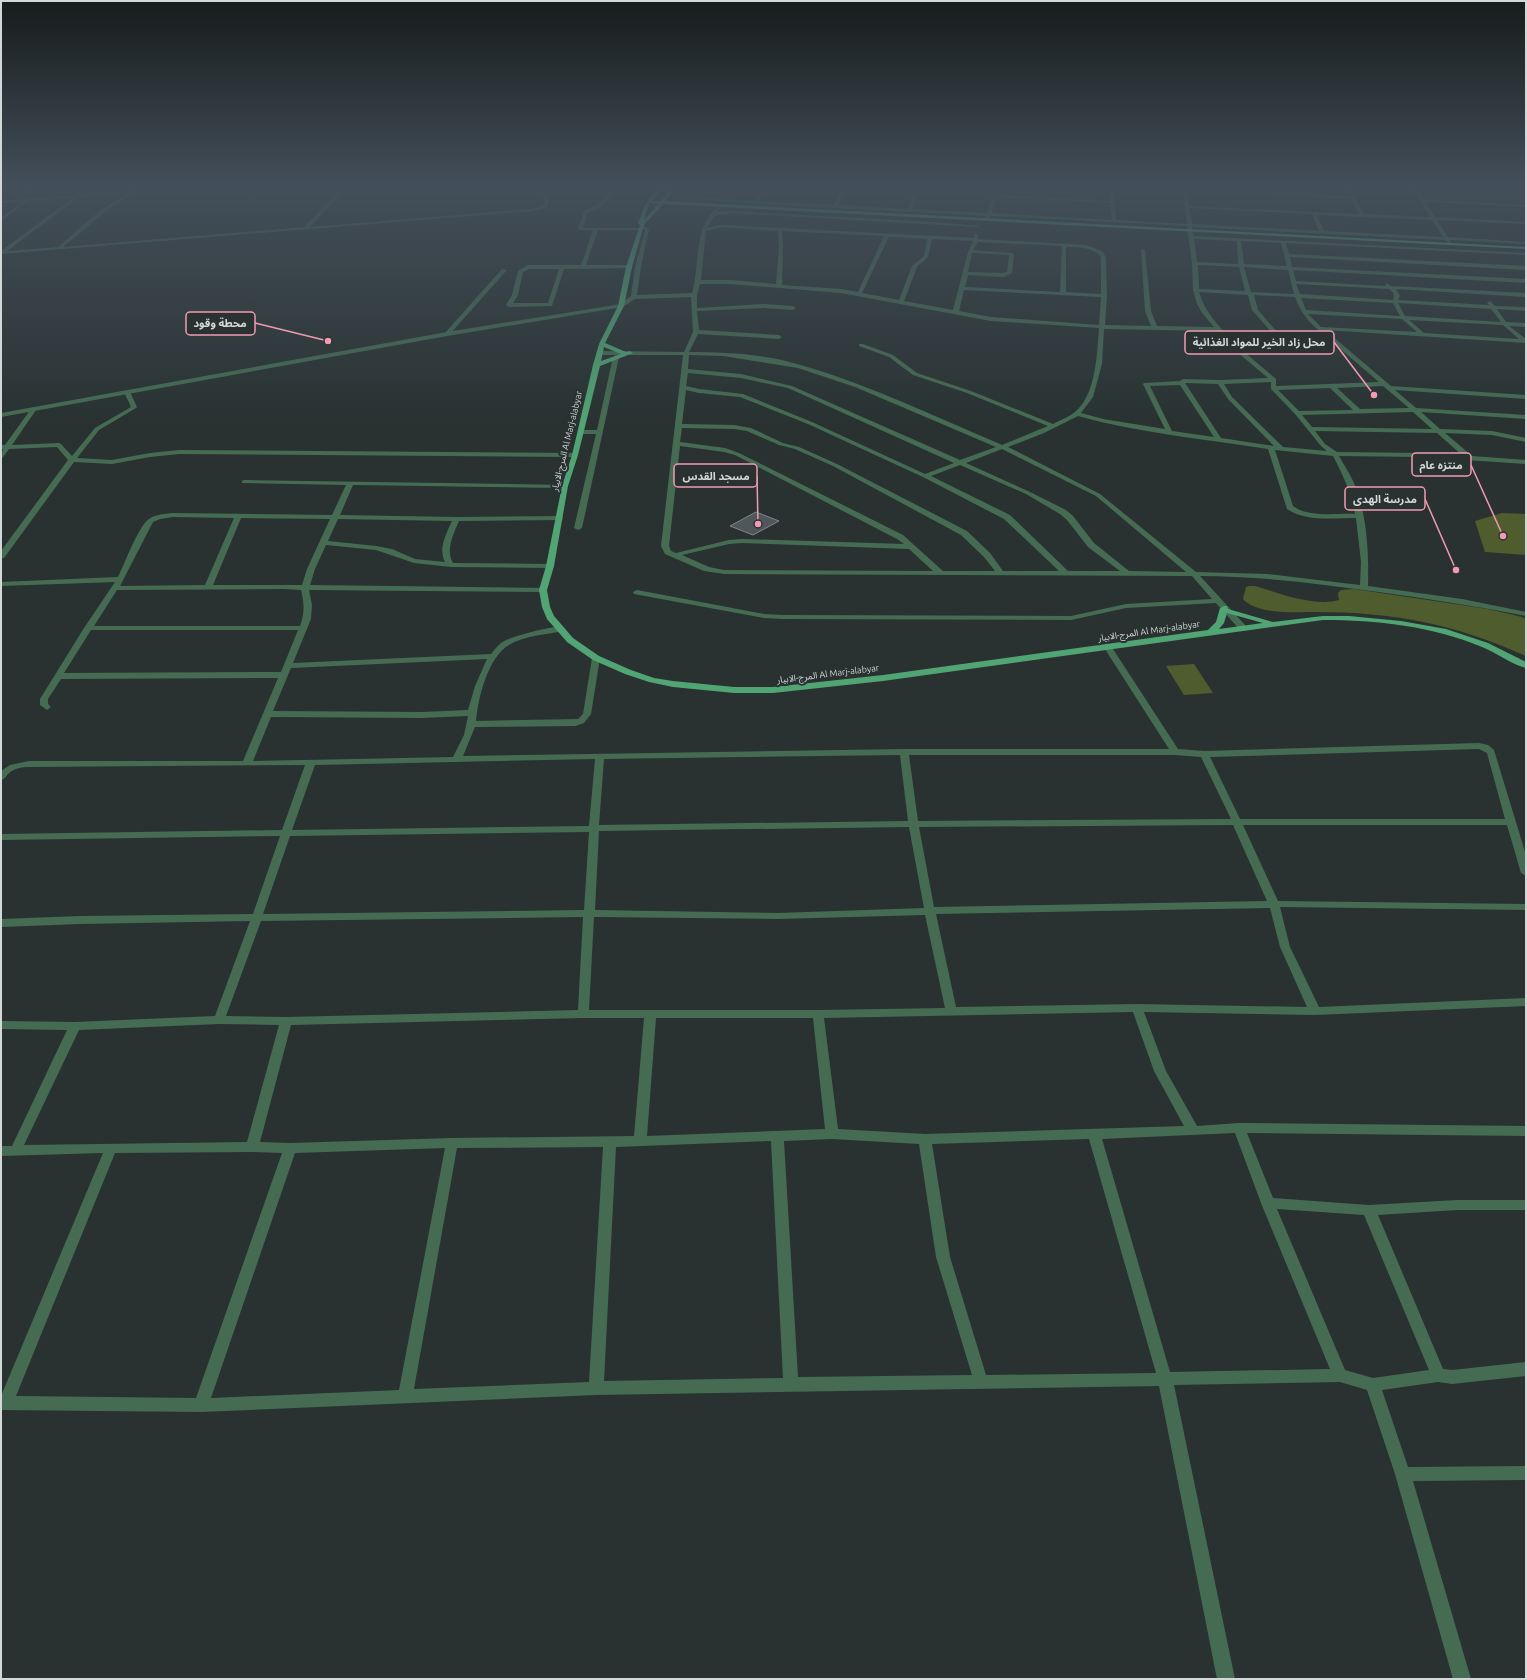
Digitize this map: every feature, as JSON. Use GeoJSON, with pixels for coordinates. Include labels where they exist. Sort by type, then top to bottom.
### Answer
{"type":"FeatureCollection","features":[{"type":"Feature","properties":{"kind":"main road","name":"المرج-الابيار Al Marj-alabyar"},"geometry":{"type":"LineString","coordinates":[[629,267],[621,306],[599,353],[581,432],[565,486],[550,566],[543,590],[546,607],[550,617],[577,646],[596,658],[628,672],[652,680],[695,687],[756,691],[793,689],[876,679],[1107,646],[1323,618],[1348,618],[1401,623],[1462,637],[1526,665]]}},
{"type":"Feature","properties":{"kind":"main road"},"geometry":{"type":"LineString","coordinates":[[602,344],[627,353]]}},
{"type":"Feature","properties":{"kind":"main road"},"geometry":{"type":"LineString","coordinates":[[596,365],[627,353]]}},
{"type":"Feature","properties":{"kind":"main road"},"geometry":{"type":"LineString","coordinates":[[1210,633],[1219,624],[1225,609],[1260,621],[1283,623]]}},
{"type":"Feature","properties":{"kind":"street"},"geometry":{"type":"LineString","coordinates":[[634,297],[638,266]]}},
{"type":"Feature","properties":{"kind":"street"},"geometry":{"type":"LineString","coordinates":[[700,266],[698,282],[694,295],[696,332],[686,353],[665,546],[666,550],[675,555],[707,569],[716,572],[1262,575],[1364,587],[1470,603],[1526,614]]}},
{"type":"Feature","properties":{"kind":"street"},"geometry":{"type":"LineString","coordinates":[[779,286],[780,266]]}},
{"type":"Feature","properties":{"kind":"street"},"geometry":{"type":"LineString","coordinates":[[860,293],[872,266]]}},
{"type":"Feature","properties":{"kind":"street"},"geometry":{"type":"LineString","coordinates":[[901,301],[915,266]]}},
{"type":"Feature","properties":{"kind":"street"},"geometry":{"type":"LineString","coordinates":[[956,311],[968,266]]}},
{"type":"Feature","properties":{"kind":"street"},"geometry":{"type":"LineString","coordinates":[[967,273],[1004,275],[1009,273],[1010,266]]}},
{"type":"Feature","properties":{"kind":"street"},"geometry":{"type":"LineString","coordinates":[[1063,294],[1064,266]]}},
{"type":"Feature","properties":{"kind":"street"},"geometry":{"type":"LineString","coordinates":[[925,476],[1002,447],[1053,426],[1077,414],[1090,397],[1099,364],[1103,327],[1104,266]]}},
{"type":"Feature","properties":{"kind":"street"},"geometry":{"type":"LineString","coordinates":[[1145,266],[1148,310],[1155,328]]}},
{"type":"Feature","properties":{"kind":"street"},"geometry":{"type":"LineString","coordinates":[[1195,266],[1196,290],[1205,313],[1232,345],[1274,380]]}},
{"type":"Feature","properties":{"kind":"street"},"geometry":{"type":"LineString","coordinates":[[1242,266],[1248,292],[1255,310],[1282,341]]}},
{"type":"Feature","properties":{"kind":"street"},"geometry":{"type":"LineString","coordinates":[[1249,266],[1526,281]]}},
{"type":"Feature","properties":{"kind":"street"},"geometry":{"type":"LineString","coordinates":[[1380,266],[1384,273],[1387,286],[1396,292],[1396,302],[1403,317],[1423,335]]}},
{"type":"Feature","properties":{"kind":"street"},"geometry":{"type":"LineString","coordinates":[[1470,266],[1478,279],[1481,292],[1504,324],[1514,334],[1526,341]]}},
{"type":"Feature","properties":{"kind":"street"},"geometry":{"type":"LineString","coordinates":[[1516,266],[1526,268]]}},
{"type":"Feature","properties":{"kind":"street"},"geometry":{"type":"LineString","coordinates":[[562,267],[550,305],[509,305],[515,295],[521,271],[524,269],[533,267],[562,267],[583,267],[629,267]]}},
{"type":"Feature","properties":{"kind":"street"},"geometry":{"type":"LineString","coordinates":[[1291,269],[1304,312],[1318,328],[1470,458]]}},
{"type":"Feature","properties":{"kind":"street"},"geometry":{"type":"LineString","coordinates":[[447,334],[504,270]]}},
{"type":"Feature","properties":{"kind":"street"},"geometry":{"type":"LineString","coordinates":[[698,282],[730,282],[860,293],[991,319],[1103,327],[1219,329]]}},
{"type":"Feature","properties":{"kind":"street"},"geometry":{"type":"LineString","coordinates":[[1294,282],[1387,286],[1526,295]]}},
{"type":"Feature","properties":{"kind":"street"},"geometry":{"type":"LineString","coordinates":[[963,288],[1104,296]]}},
{"type":"Feature","properties":{"kind":"street"},"geometry":{"type":"LineString","coordinates":[[1196,290],[1526,309]]}},
{"type":"Feature","properties":{"kind":"street"},"geometry":{"type":"LineString","coordinates":[[1,415],[447,334],[621,306],[634,297],[694,295]]}},
{"type":"Feature","properties":{"kind":"street"},"geometry":{"type":"LineString","coordinates":[[694,310],[764,306],[793,308]]}},
{"type":"Feature","properties":{"kind":"street"},"geometry":{"type":"LineString","coordinates":[[1304,312],[1526,325]]}},
{"type":"Feature","properties":{"kind":"street"},"geometry":{"type":"LineString","coordinates":[[1318,328],[1526,341]]}},
{"type":"Feature","properties":{"kind":"street"},"geometry":{"type":"LineString","coordinates":[[696,332],[779,337]]}},
{"type":"Feature","properties":{"kind":"street"},"geometry":{"type":"LineString","coordinates":[[1232,345],[1330,338]]}},
{"type":"Feature","properties":{"kind":"street"},"geometry":{"type":"LineString","coordinates":[[860,345],[891,356],[915,374],[968,392],[1053,426]]}},
{"type":"Feature","properties":{"kind":"street"},"geometry":{"type":"LineString","coordinates":[[599,353],[716,354],[756,358],[799,366],[857,386],[1002,447],[1098,495],[1194,574],[1243,628]]}},
{"type":"Feature","properties":{"kind":"street"},"geometry":{"type":"LineString","coordinates":[[578,528],[616,357]]}},
{"type":"Feature","properties":{"kind":"street"},"geometry":{"type":"LineString","coordinates":[[685,371],[741,376],[790,387],[1028,493],[1057,508],[1070,518],[1091,545],[1128,574]]}},
{"type":"Feature","properties":{"kind":"street"},"geometry":{"type":"LineString","coordinates":[[1170,432],[1146,384],[1182,383],[1183,381],[1220,382],[1274,380]]}},
{"type":"Feature","properties":{"kind":"street"},"geometry":{"type":"LineString","coordinates":[[1273,388],[1274,380]]}},
{"type":"Feature","properties":{"kind":"street"},"geometry":{"type":"LineString","coordinates":[[1220,382],[1230,398],[1280,448]]}},
{"type":"Feature","properties":{"kind":"street"},"geometry":{"type":"LineString","coordinates":[[1182,383],[1219,439]]}},
{"type":"Feature","properties":{"kind":"street"},"geometry":{"type":"LineString","coordinates":[[1331,385],[1358,412]]}},
{"type":"Feature","properties":{"kind":"street"},"geometry":{"type":"LineString","coordinates":[[1273,388],[1331,385],[1387,386],[1526,397]]}},
{"type":"Feature","properties":{"kind":"street"},"geometry":{"type":"LineString","coordinates":[[683,387],[699,391],[741,395],[810,424],[925,476],[1007,517],[1066,573]]}},
{"type":"Feature","properties":{"kind":"street"},"geometry":{"type":"LineString","coordinates":[[1273,388],[1297,413],[1324,445],[1335,454],[1350,482],[1359,516],[1365,562],[1364,587]]}},
{"type":"Feature","properties":{"kind":"street"},"geometry":{"type":"LineString","coordinates":[[1,556],[72,460],[102,424],[119,417],[134,407],[127,392]]}},
{"type":"Feature","properties":{"kind":"street"},"geometry":{"type":"LineString","coordinates":[[1,456],[5,447],[33,410]]}},
{"type":"Feature","properties":{"kind":"street"},"geometry":{"type":"LineString","coordinates":[[1297,413],[1414,410],[1526,417]]}},
{"type":"Feature","properties":{"kind":"street"},"geometry":{"type":"LineString","coordinates":[[1077,414],[1102,421],[1170,432],[1280,448],[1335,454],[1421,455],[1526,462]]}},
{"type":"Feature","properties":{"kind":"street"},"geometry":{"type":"LineString","coordinates":[[679,426],[734,427],[749,429],[781,444],[795,447],[835,465],[964,533],[987,555],[1001,573]]}},
{"type":"Feature","properties":{"kind":"street"},"geometry":{"type":"LineString","coordinates":[[1310,429],[1492,433],[1526,440]]}},
{"type":"Feature","properties":{"kind":"street"},"geometry":{"type":"LineString","coordinates":[[581,432],[600,432]]}},
{"type":"Feature","properties":{"kind":"street"},"geometry":{"type":"LineString","coordinates":[[676,443],[725,450],[737,454],[900,538],[942,574]]}},
{"type":"Feature","properties":{"kind":"street"},"geometry":{"type":"LineString","coordinates":[[5,447],[59,445],[72,460],[112,462],[150,455],[179,452],[575,455]]}},
{"type":"Feature","properties":{"kind":"street"},"geometry":{"type":"LineString","coordinates":[[1280,448],[1271,449],[1290,507],[1298,513],[1309,515],[1359,516]]}},
{"type":"Feature","properties":{"kind":"street"},"geometry":{"type":"LineString","coordinates":[[244,482],[565,486]]}},
{"type":"Feature","properties":{"kind":"street"},"geometry":{"type":"LineString","coordinates":[[247,764],[308,612],[305,588],[323,543],[351,483]]}},
{"type":"Feature","properties":{"kind":"street"},"geometry":{"type":"LineString","coordinates":[[47,708],[44,704],[44,699],[88,628],[121,579],[140,538],[150,521],[154,518],[173,515],[456,519],[560,518]]}},
{"type":"Feature","properties":{"kind":"street"},"geometry":{"type":"LineString","coordinates":[[208,587],[238,516]]}},
{"type":"Feature","properties":{"kind":"street"},"geometry":{"type":"LineString","coordinates":[[451,566],[446,550],[456,519]]}},
{"type":"Feature","properties":{"kind":"street"},"geometry":{"type":"LineString","coordinates":[[675,555],[729,542],[742,541],[912,547]]}},
{"type":"Feature","properties":{"kind":"street"},"geometry":{"type":"LineString","coordinates":[[323,543],[357,545],[376,548],[414,560],[451,566],[550,566]]}},
{"type":"Feature","properties":{"kind":"street"},"geometry":{"type":"LineString","coordinates":[[1,584],[121,579]]}},
{"type":"Feature","properties":{"kind":"street"},"geometry":{"type":"LineString","coordinates":[[115,588],[284,586],[305,588],[543,590]]}},
{"type":"Feature","properties":{"kind":"street"},"geometry":{"type":"LineString","coordinates":[[637,592],[764,616],[783,618],[1071,618],[1126,606],[1218,601]]}},
{"type":"Feature","properties":{"kind":"street"},"geometry":{"type":"LineString","coordinates":[[88,628],[302,628]]}},
{"type":"Feature","properties":{"kind":"street"},"geometry":{"type":"LineString","coordinates":[[456,760],[472,724],[472,714],[479,686],[493,656],[506,644],[522,638],[560,629]]}},
{"type":"Feature","properties":{"kind":"street"},"geometry":{"type":"LineString","coordinates":[[1107,646],[1175,752]]}},
{"type":"Feature","properties":{"kind":"street"},"geometry":{"type":"LineString","coordinates":[[287,666],[493,656]]}},
{"type":"Feature","properties":{"kind":"street"},"geometry":{"type":"LineString","coordinates":[[472,724],[575,723],[581,721],[586,714],[596,658]]}},
{"type":"Feature","properties":{"kind":"street"},"geometry":{"type":"LineString","coordinates":[[58,676],[283,675]]}},
{"type":"Feature","properties":{"kind":"street"},"geometry":{"type":"LineString","coordinates":[[267,714],[422,716],[472,714]]}},
{"type":"Feature","properties":{"kind":"street"},"geometry":{"type":"LineString","coordinates":[[1,777],[9,768],[29,764],[247,764],[600,756],[904,752],[1175,752],[1204,754],[1483,746],[1491,752],[1526,873]]}},
{"type":"Feature","properties":{"kind":"street"},"geometry":{"type":"LineString","coordinates":[[904,752],[913,824],[929,911],[951,1010]]}},
{"type":"Feature","properties":{"kind":"street"},"geometry":{"type":"LineString","coordinates":[[1204,754],[1274,904],[1285,948],[1315,1011]]}},
{"type":"Feature","properties":{"kind":"street"},"geometry":{"type":"LineString","coordinates":[[583,1014],[588,913],[600,756]]}},
{"type":"Feature","properties":{"kind":"street"},"geometry":{"type":"LineString","coordinates":[[219,1020],[311,762]]}},
{"type":"Feature","properties":{"kind":"street"},"geometry":{"type":"LineString","coordinates":[[1,837],[913,824],[1512,822]]}},
{"type":"Feature","properties":{"kind":"street"},"geometry":{"type":"LineString","coordinates":[[1,922],[588,913],[778,916],[929,911],[1274,904],[1526,908]]}},
{"type":"Feature","properties":{"kind":"street"},"geometry":{"type":"LineString","coordinates":[[1,1025],[75,1026],[219,1020],[286,1021],[583,1014],[818,1014],[951,1010],[1137,1008],[1315,1011],[1526,1002]]}},
{"type":"Feature","properties":{"kind":"street"},"geometry":{"type":"LineString","coordinates":[[1137,1008],[1160,1071],[1193,1131]]}},
{"type":"Feature","properties":{"kind":"street"},"geometry":{"type":"LineString","coordinates":[[818,1014],[832,1134]]}},
{"type":"Feature","properties":{"kind":"street"},"geometry":{"type":"LineString","coordinates":[[640,1140],[650,1015]]}},
{"type":"Feature","properties":{"kind":"street"},"geometry":{"type":"LineString","coordinates":[[252,1147],[286,1021]]}},
{"type":"Feature","properties":{"kind":"street"},"geometry":{"type":"LineString","coordinates":[[16,1150],[75,1026]]}},
{"type":"Feature","properties":{"kind":"street"},"geometry":{"type":"LineString","coordinates":[[1239,1128],[1268,1203],[1340,1375]]}},
{"type":"Feature","properties":{"kind":"street"},"geometry":{"type":"LineString","coordinates":[[1,1151],[111,1148],[290,1148],[452,1143],[610,1142],[832,1134],[925,1138],[1193,1131],[1239,1128],[1526,1132]]}},
{"type":"Feature","properties":{"kind":"street"},"geometry":{"type":"LineString","coordinates":[[1094,1134],[1165,1380],[1226,1679]]}},
{"type":"Feature","properties":{"kind":"street"},"geometry":{"type":"LineString","coordinates":[[777,1136],[791,1384]]}},
{"type":"Feature","properties":{"kind":"street"},"geometry":{"type":"LineString","coordinates":[[925,1138],[943,1256],[981,1382]]}},
{"type":"Feature","properties":{"kind":"street"},"geometry":{"type":"LineString","coordinates":[[596,1388],[610,1142]]}},
{"type":"Feature","properties":{"kind":"street"},"geometry":{"type":"LineString","coordinates":[[405,1397],[452,1143]]}},
{"type":"Feature","properties":{"kind":"street"},"geometry":{"type":"LineString","coordinates":[[111,1148],[4,1403],[201,1406],[596,1388],[791,1384],[1165,1380],[1340,1375],[1373,1385],[1438,1374],[1452,1377],[1526,1369]]}},
{"type":"Feature","properties":{"kind":"street"},"geometry":{"type":"LineString","coordinates":[[201,1406],[290,1148]]}},
{"type":"Feature","properties":{"kind":"street"},"geometry":{"type":"LineString","coordinates":[[1268,1203],[1369,1210],[1457,1205],[1526,1205]]}},
{"type":"Feature","properties":{"kind":"street"},"geometry":{"type":"LineString","coordinates":[[1369,1210],[1438,1374]]}},
{"type":"Feature","properties":{"kind":"street"},"geometry":{"type":"LineString","coordinates":[[1373,1385],[1403,1474],[1462,1679]]}},
{"type":"Feature","properties":{"kind":"street"},"geometry":{"type":"LineString","coordinates":[[1403,1474],[1526,1472]]}},
{"type":"Feature","properties":{"kind":"green space"},"geometry":{"type":"Polygon","coordinates":[[[1502,513],[1526,514],[1526,555],[1485,552],[1475,521],[1502,513]]]}},
{"type":"Feature","properties":{"kind":"green space"},"geometry":{"type":"Polygon","coordinates":[[[1255,586],[1297,598],[1319,602],[1339,600],[1338,593],[1341,590],[1354,589],[1488,609],[1522,617],[1526,619],[1526,656],[1500,645],[1449,628],[1398,617],[1371,614],[1277,612],[1258,608],[1249,604],[1243,599],[1246,587],[1255,586]]]}},
{"type":"Feature","properties":{"kind":"green space"},"geometry":{"type":"Polygon","coordinates":[[[1194,664],[1213,693],[1184,695],[1166,666],[1194,664]]]}},
{"type":"Feature","properties":{"kind":"building"},"geometry":{"type":"Polygon","coordinates":[[[756,512],[779,521],[753,535],[730,526],[756,512]]]}},
{"type":"Feature","properties":{"kind":"place","name":"محطة وقود"},"geometry":{"type":"Point","coordinates":[328,341]}},
{"type":"Feature","properties":{"kind":"place","name":"محل زاد الخير للمواد الغذائية"},"geometry":{"type":"Point","coordinates":[1374,395]}},
{"type":"Feature","properties":{"kind":"place","name":"مسجد القدس"},"geometry":{"type":"Point","coordinates":[758,524]}},
{"type":"Feature","properties":{"kind":"place","name":"منتزه عام"},"geometry":{"type":"Point","coordinates":[1503,536]}},
{"type":"Feature","properties":{"kind":"place","name":"مدرسة الهدى"},"geometry":{"type":"Point","coordinates":[1456,570]}}]}
